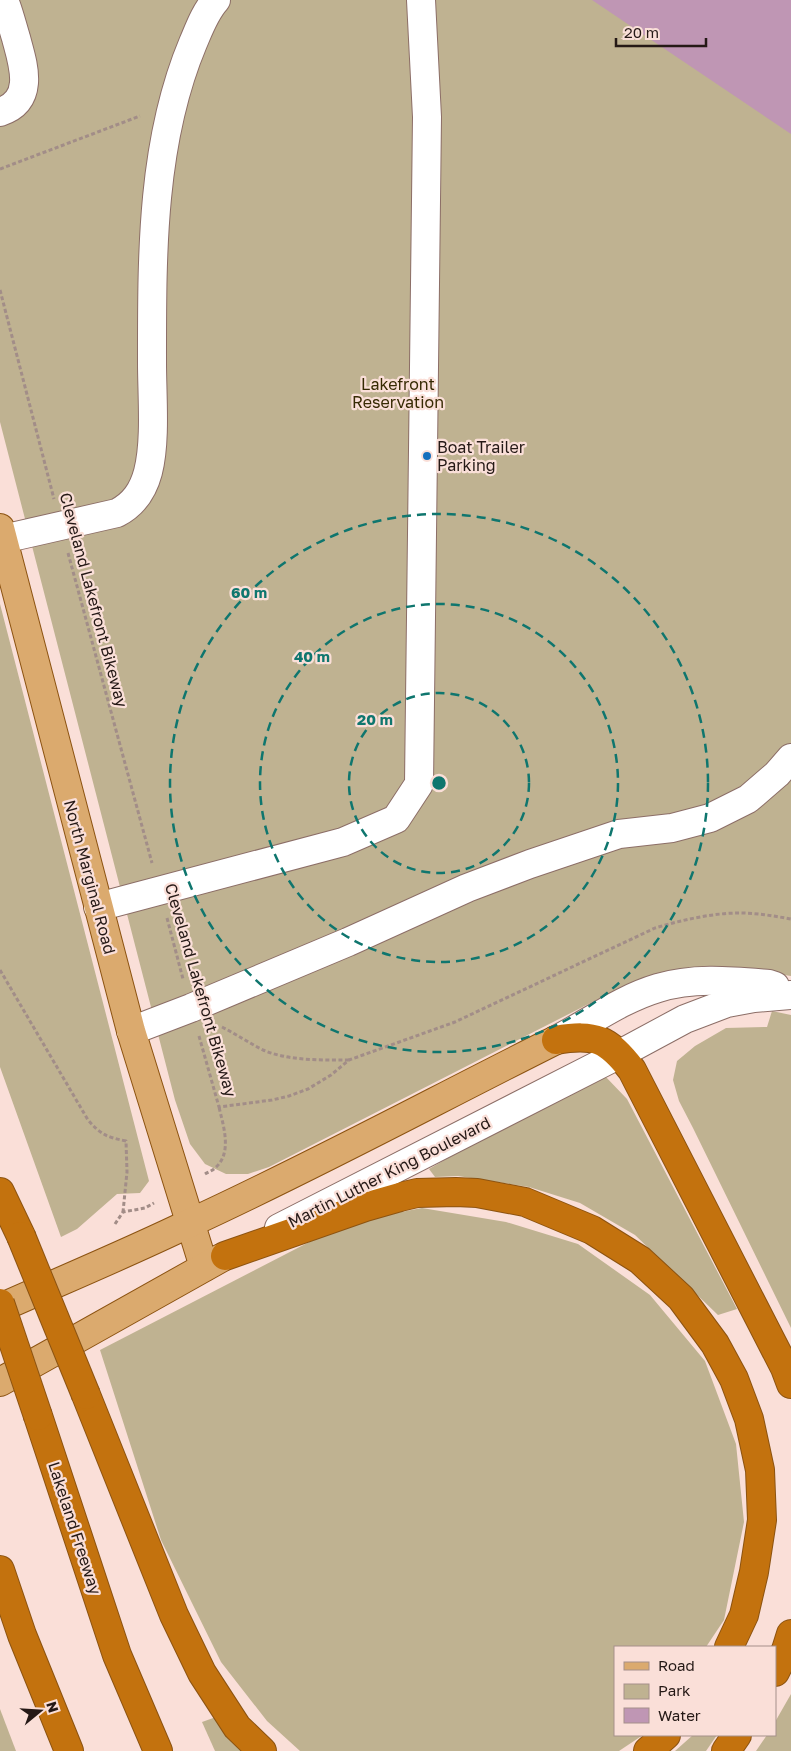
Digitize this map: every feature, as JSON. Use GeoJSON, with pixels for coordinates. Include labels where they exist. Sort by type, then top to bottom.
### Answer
{"type":"FeatureCollection","features":[{"type":"Feature","properties":{"kind":"highway"},"geometry":{"type":"LineString","coordinates":[[556,1040],[585,1037],[610,1045],[620,1054],[632,1070],[785,1368],[791,1384]]}},
{"type":"Feature","properties":{"kind":"highway"},"geometry":{"type":"LineString","coordinates":[[0,1192],[21,1236],[86,1394],[174,1615],[202,1673],[232,1719],[262,1751]]}},
{"type":"Feature","properties":{"kind":"highway"},"geometry":{"type":"LineString","coordinates":[[214,1262],[365,1207],[417,1193],[456,1192],[477,1193],[525,1202],[592,1230],[640,1260],[681,1298],[715,1344],[734,1379],[749,1419],[760,1470],[762,1520],[754,1572],[744,1615],[730,1646]]}},
{"type":"Feature","properties":{"kind":"highway","name":"Lakeland Freeway"},"geometry":{"type":"LineString","coordinates":[[0,1303],[117,1655],[158,1751]]}},
{"type":"Feature","properties":{"kind":"highway"},"geometry":{"type":"LineString","coordinates":[[0,1570],[22,1635],[69,1751]]}},
{"type":"Feature","properties":{"kind":"highway"},"geometry":{"type":"LineString","coordinates":[[776,1670],[786,1650],[791,1634]]}},
{"type":"Feature","properties":{"kind":"highway"},"geometry":{"type":"LineString","coordinates":[[648,1751],[665,1736]]}},
{"type":"Feature","properties":{"kind":"highway"},"geometry":{"type":"LineString","coordinates":[[726,1751],[736,1736]]}},
{"type":"Feature","properties":{"kind":"main road","name":"North Marginal Road"},"geometry":{"type":"LineString","coordinates":[[1,534],[131,1031],[190,1224],[214,1262]]}},
{"type":"Feature","properties":{"kind":"main road","name":"Martin Luther King Boulevard"},"geometry":{"type":"LineString","coordinates":[[0,1308],[190,1224],[332,1155],[418,1109],[556,1040]]}},
{"type":"Feature","properties":{"kind":"main road","name":"Martin Luther King Boulevard"},"geometry":{"type":"LineString","coordinates":[[0,1382],[214,1262]]}},
{"type":"Feature","properties":{"kind":"street"},"geometry":{"type":"LineString","coordinates":[[0,112],[16,103],[24,88],[24,69],[4,0]]}},
{"type":"Feature","properties":{"kind":"street"},"geometry":{"type":"LineString","coordinates":[[1,534],[61,526],[107,516],[129,507],[143,487],[148,472],[152,433],[153,252],[159,178],[172,104],[184,64],[199,30],[216,0]]}},
{"type":"Feature","properties":{"kind":"street"},"geometry":{"type":"LineString","coordinates":[[98,907],[343,842],[396,819],[419,784],[427,117],[421,0]]}},
{"type":"Feature","properties":{"kind":"street"},"geometry":{"type":"LineString","coordinates":[[131,1031],[348,942],[467,888],[530,864],[619,834],[672,828],[710,818],[748,799],[777,774],[791,758]]}},
{"type":"Feature","properties":{"kind":"street","name":"Martin Luther King Boulevard"},"geometry":{"type":"LineString","coordinates":[[556,1040],[621,1004],[658,988],[676,984],[735,981],[768,984],[791,993]]}},
{"type":"Feature","properties":{"kind":"street","name":"Martin Luther King Boulevard"},"geometry":{"type":"LineString","coordinates":[[214,1262],[701,1011],[727,1003],[791,993]]}},
{"type":"Feature","properties":{"kind":"path"},"geometry":{"type":"LineString","coordinates":[[0,169],[172,104]]}},
{"type":"Feature","properties":{"kind":"path","name":"Cleveland Lakefront Bikeway"},"geometry":{"type":"LineString","coordinates":[[0,290],[61,526],[219,1107],[254,1103],[290,1096],[308,1090],[349,1060],[455,1022],[655,928],[674,922],[717,914],[748,913],[791,918]]}},
{"type":"Feature","properties":{"kind":"path"},"geometry":{"type":"LineString","coordinates":[[0,970],[88,1120],[105,1136],[126,1141],[127,1172],[124,1212]]}},
{"type":"Feature","properties":{"kind":"path"},"geometry":{"type":"LineString","coordinates":[[191,1008],[273,1053],[306,1059],[349,1060]]}},
{"type":"Feature","properties":{"kind":"path"},"geometry":{"type":"LineString","coordinates":[[216,1168],[222,1158],[226,1143],[219,1107]]}},
{"type":"Feature","properties":{"kind":"green space","name":"Lakefront Reservation"},"geometry":{"type":"Polygon","coordinates":[[[0,0],[791,0],[791,976],[744,969],[645,981],[612,992],[269,1167],[248,1174],[226,1174],[205,1164],[190,1144],[175,1100],[0,422],[0,0]]]}},
{"type":"Feature","properties":{"kind":"green space"},"geometry":{"type":"Polygon","coordinates":[[[0,604],[149,1181],[140,1193],[117,1194],[77,1229],[61,1237],[0,1067],[0,604]]]}},
{"type":"Feature","properties":{"kind":"green space"},"geometry":{"type":"Polygon","coordinates":[[[772,1011],[791,1015],[791,1328],[679,1101],[673,1080],[677,1061],[695,1046],[726,1028],[767,1027],[772,1011]]]}},
{"type":"Feature","properties":{"kind":"green space"},"geometry":{"type":"Polygon","coordinates":[[[604,1075],[627,1099],[737,1309],[718,1315],[635,1235],[580,1203],[529,1187],[458,1176],[435,1177],[429,1169],[569,1088],[604,1075]]]}},
{"type":"Feature","properties":{"kind":"green space"},"geometry":{"type":"Polygon","coordinates":[[[422,1208],[506,1222],[578,1244],[650,1295],[705,1361],[736,1444],[744,1522],[724,1620],[707,1646],[614,1646],[614,1736],[642,1736],[619,1751],[300,1751],[267,1721],[221,1662],[161,1540],[100,1350],[348,1222],[422,1208]]]}},
{"type":"Feature","properties":{"kind":"green space"},"geometry":{"type":"Polygon","coordinates":[[[791,1694],[791,1751],[756,1751],[766,1736],[776,1736],[776,1720],[791,1694]]]}},
{"type":"Feature","properties":{"kind":"green space"},"geometry":{"type":"Polygon","coordinates":[[[0,1709],[16,1751],[0,1751],[0,1709]]]}},
{"type":"Feature","properties":{"kind":"green space"},"geometry":{"type":"Polygon","coordinates":[[[216,1717],[244,1751],[215,1751],[202,1722],[216,1717]]]}},
{"type":"Feature","properties":{"kind":"green space"},"geometry":{"type":"Polygon","coordinates":[[[692,1736],[716,1736],[706,1751],[675,1751],[692,1736]]]}},
{"type":"Feature","properties":{"kind":"water"},"geometry":{"type":"Polygon","coordinates":[[[592,0],[791,0],[791,134],[592,0]]]}},
{"type":"Feature","properties":{"kind":"place","name":"Boat Trailer Parking"},"geometry":{"type":"Point","coordinates":[427,456]}}]}
